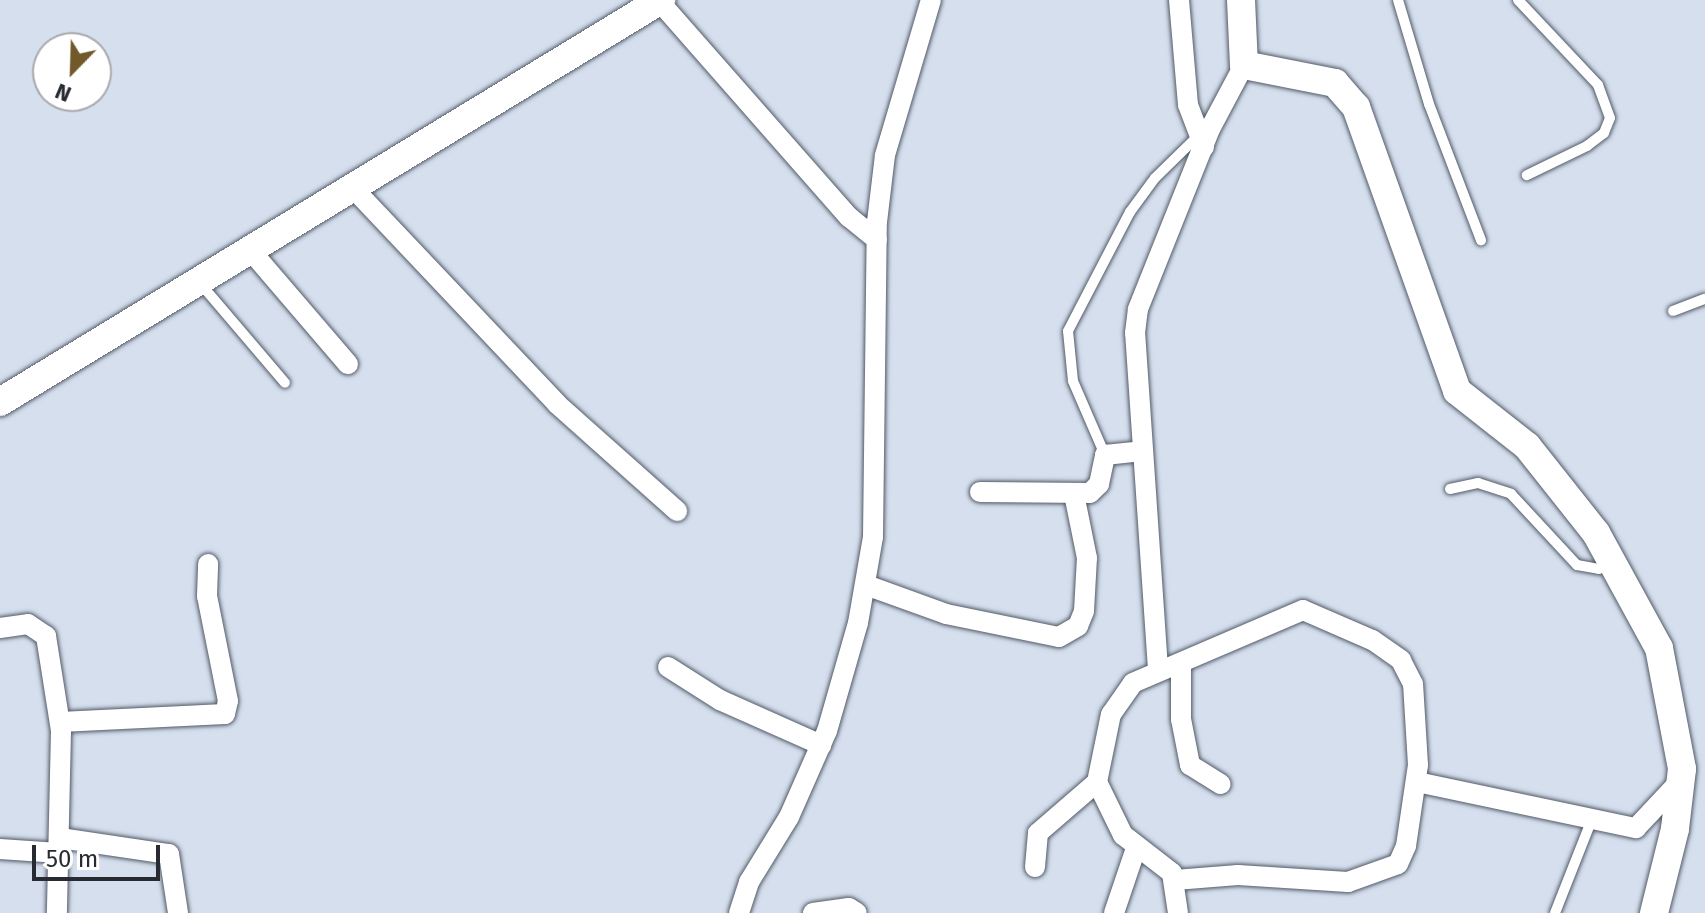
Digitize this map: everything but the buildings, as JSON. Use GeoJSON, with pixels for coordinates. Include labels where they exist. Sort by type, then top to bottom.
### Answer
{"type":"FeatureCollection","features":[{"type":"Feature","properties":{"kind":"main road"},"geometry":{"type":"LineString","coordinates":[[0,402],[200,283],[660,0]]}},
{"type":"Feature","properties":{"kind":"main road"},"geometry":{"type":"LineString","coordinates":[[1241,0],[1244,65],[1335,83],[1356,107],[1457,391],[1527,446],[1596,533],[1659,648],[1676,721],[1681,780],[1654,913]]}},
{"type":"Feature","properties":{"kind":"street"},"geometry":{"type":"LineString","coordinates":[[660,0],[849,217],[877,240]]}},
{"type":"Feature","properties":{"kind":"street"},"geometry":{"type":"LineString","coordinates":[[739,913],[749,882],[789,817],[821,745],[845,679],[866,585],[876,475],[877,240],[885,155],[931,0]]}},
{"type":"Feature","properties":{"kind":"street"},"geometry":{"type":"LineString","coordinates":[[1179,0],[1188,105],[1200,142]]}},
{"type":"Feature","properties":{"kind":"street"},"geometry":{"type":"LineString","coordinates":[[1158,669],[1142,451],[1138,309],[1200,142],[1244,65]]}},
{"type":"Feature","properties":{"kind":"street"},"geometry":{"type":"LineString","coordinates":[[352,187],[557,404],[677,511]]}},
{"type":"Feature","properties":{"kind":"street"},"geometry":{"type":"LineString","coordinates":[[251,251],[348,364]]}},
{"type":"Feature","properties":{"kind":"street"},"geometry":{"type":"LineString","coordinates":[[980,492],[1074,494],[1096,489],[1105,455],[1142,451]]}},
{"type":"Feature","properties":{"kind":"street"},"geometry":{"type":"LineString","coordinates":[[866,585],[946,614],[1059,637],[1078,626],[1084,611],[1087,558],[1074,494]]}},
{"type":"Feature","properties":{"kind":"street"},"geometry":{"type":"LineString","coordinates":[[60,722],[225,714],[228,701],[207,596],[208,564]]}},
{"type":"Feature","properties":{"kind":"street"},"geometry":{"type":"LineString","coordinates":[[1175,880],[1238,875],[1348,882],[1391,869],[1406,846],[1417,782],[1416,700],[1408,672],[1372,640],[1323,614],[1293,612],[1181,665],[1158,669],[1133,683],[1111,714],[1097,782],[1112,818],[1136,848],[1167,868],[1175,880],[1178,913]]}},
{"type":"Feature","properties":{"kind":"street"},"geometry":{"type":"LineString","coordinates":[[0,628],[28,624],[46,636],[60,722],[57,913]]}},
{"type":"Feature","properties":{"kind":"street"},"geometry":{"type":"LineString","coordinates":[[1181,665],[1181,719],[1190,765],[1221,784]]}},
{"type":"Feature","properties":{"kind":"street"},"geometry":{"type":"LineString","coordinates":[[668,667],[720,700],[821,745]]}},
{"type":"Feature","properties":{"kind":"street"},"geometry":{"type":"LineString","coordinates":[[1417,782],[1636,828],[1681,780]]}},
{"type":"Feature","properties":{"kind":"street"},"geometry":{"type":"LineString","coordinates":[[1035,867],[1038,833],[1097,782]]}},
{"type":"Feature","properties":{"kind":"street"},"geometry":{"type":"LineString","coordinates":[[0,849],[60,845],[169,854],[178,913]]}},
{"type":"Feature","properties":{"kind":"street"},"geometry":{"type":"LineString","coordinates":[[1114,913],[1136,848]]}},
{"type":"Feature","properties":{"kind":"street"},"geometry":{"type":"LineString","coordinates":[[813,913],[849,908],[857,913]]}},
{"type":"Feature","properties":{"kind":"lane"},"geometry":{"type":"LineString","coordinates":[[1398,0],[1429,104],[1481,240]]}},
{"type":"Feature","properties":{"kind":"lane"},"geometry":{"type":"LineString","coordinates":[[1518,0],[1598,85],[1610,118],[1604,133],[1587,146],[1527,175]]}},
{"type":"Feature","properties":{"kind":"lane"},"geometry":{"type":"LineString","coordinates":[[1105,455],[1073,381],[1068,331],[1130,212],[1200,142]]}},
{"type":"Feature","properties":{"kind":"lane"},"geometry":{"type":"LineString","coordinates":[[200,283],[285,383]]}},
{"type":"Feature","properties":{"kind":"lane"},"geometry":{"type":"LineString","coordinates":[[1673,311],[1705,299]]}},
{"type":"Feature","properties":{"kind":"lane"},"geometry":{"type":"LineString","coordinates":[[1450,489],[1492,486],[1511,494],[1577,565],[1599,569],[1612,562]]}},
{"type":"Feature","properties":{"kind":"lane"},"geometry":{"type":"LineString","coordinates":[[1555,913],[1592,819]]}}]}
